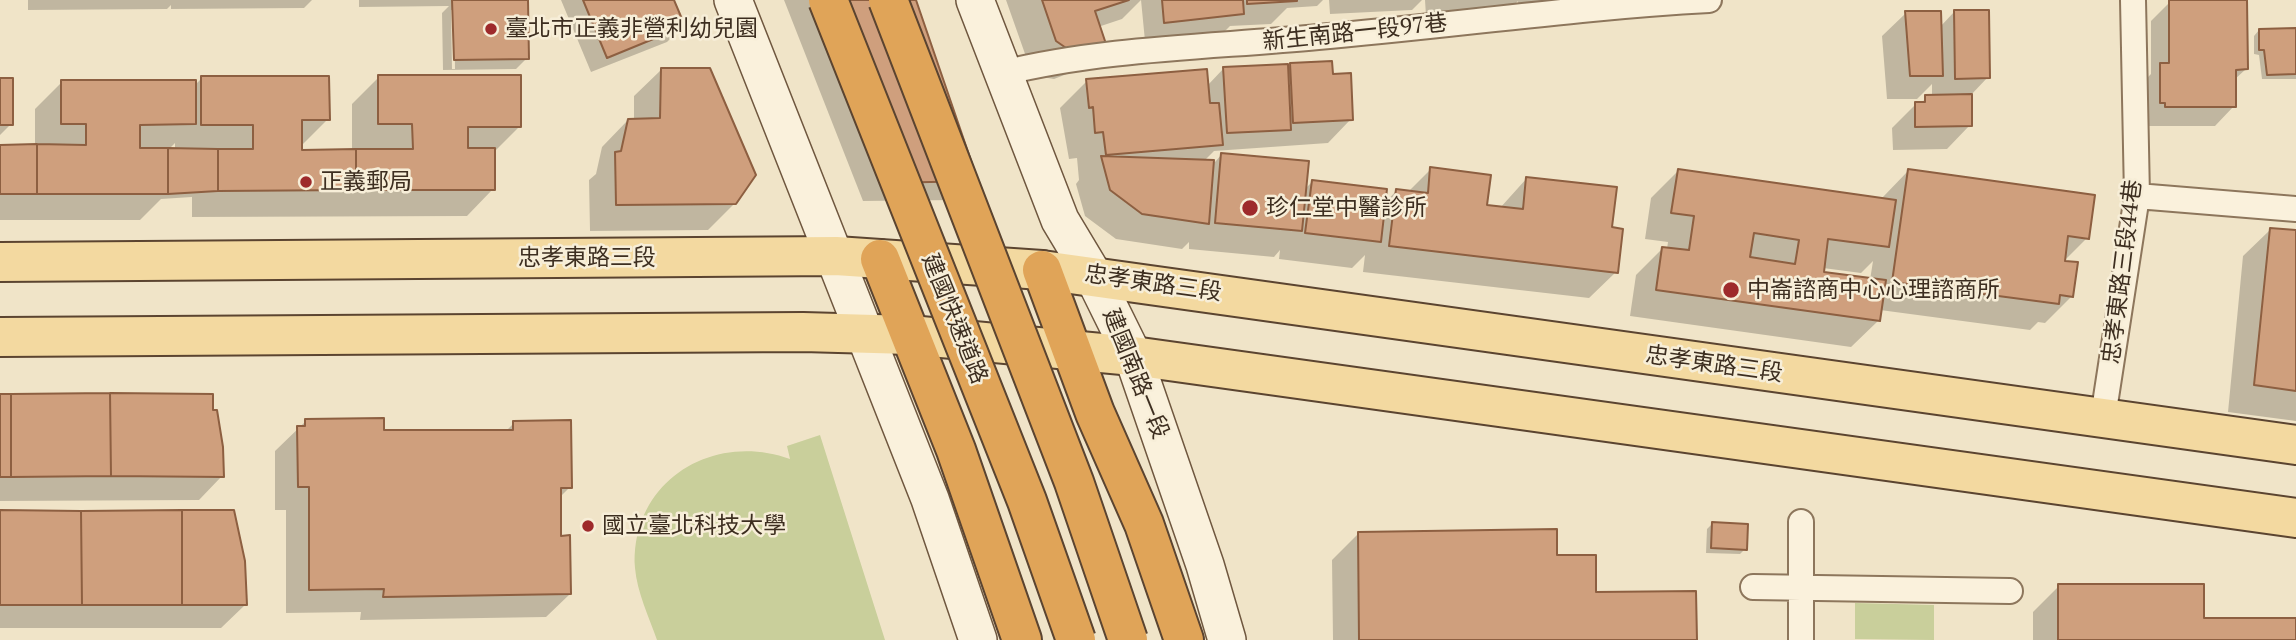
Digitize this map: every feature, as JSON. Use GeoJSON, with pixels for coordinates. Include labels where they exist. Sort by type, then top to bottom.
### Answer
{"type":"FeatureCollection","features":[{"type":"Feature","properties":{"kind":"highway","name":"建國快速道路"},"geometry":{"type":"LineString","coordinates":[[828,0],[1027,501],[1076,640]]}},
{"type":"Feature","properties":{"kind":"highway"},"geometry":{"type":"LineString","coordinates":[[888,0],[1074,482],[1128,640]]}},
{"type":"Feature","properties":{"kind":"highway"},"geometry":{"type":"LineString","coordinates":[[880,259],[956,450],[1022,640]]}},
{"type":"Feature","properties":{"kind":"highway"},"geometry":{"type":"LineString","coordinates":[[1042,270],[1070,349],[1144,524],[1184,640]]}},
{"type":"Feature","properties":{"kind":"main road","name":"忠孝東路三段"},"geometry":{"type":"LineString","coordinates":[[0,262],[836,256],[1042,270],[2296,445]]}},
{"type":"Feature","properties":{"kind":"main road"},"geometry":{"type":"LineString","coordinates":[[0,337],[865,332],[910,335],[1133,355],[2296,518]]}},
{"type":"Feature","properties":{"kind":"street"},"geometry":{"type":"LineString","coordinates":[[733,0],[930,499],[978,640]]}},
{"type":"Feature","properties":{"kind":"street","name":"建國南路一段"},"geometry":{"type":"LineString","coordinates":[[975,0],[1060,220],[1093,275],[1133,355],[1205,565],[1227,640]]}},
{"type":"Feature","properties":{"kind":"street","name":"新生南路一段97巷"},"geometry":{"type":"LineString","coordinates":[[1003,73],[1055,60],[1320,37],[1645,3],[1709,0]]}},
{"type":"Feature","properties":{"kind":"street","name":"忠孝東路三段44巷"},"geometry":{"type":"LineString","coordinates":[[2103,417],[2137,196],[2133,0]]}},
{"type":"Feature","properties":{"kind":"street"},"geometry":{"type":"LineString","coordinates":[[2137,196],[2296,209]]}},
{"type":"Feature","properties":{"kind":"street"},"geometry":{"type":"LineString","coordinates":[[1801,522],[1801,640]]}},
{"type":"Feature","properties":{"kind":"street"},"geometry":{"type":"LineString","coordinates":[[1753,587],[2010,591]]}},
{"type":"Feature","properties":{"kind":"green space"},"geometry":{"type":"Polygon","coordinates":[[[820,435],[885,640],[657,640],[641,595],[635,568],[637,537],[646,510],[662,488],[682,470],[706,458],[733,452],[761,452],[790,459],[787,446],[820,435]]]}},
{"type":"Feature","properties":{"kind":"green space"},"geometry":{"type":"Polygon","coordinates":[[[1855,603],[1934,605],[1934,640],[1855,639],[1855,603]]]}},
{"type":"Feature","properties":{"kind":"building","name":"臺北市正義非營利幼兒園"},"geometry":{"type":"Polygon","coordinates":[[[452,0],[528,0],[529,59],[454,60],[452,0]]]}},
{"type":"Feature","properties":{"kind":"building"},"geometry":{"type":"Polygon","coordinates":[[[583,0],[674,0],[685,26],[607,58],[583,0]]]}},
{"type":"Feature","properties":{"kind":"building"},"geometry":{"type":"Polygon","coordinates":[[[811,0],[916,0],[978,181],[883,183],[811,0]]]}},
{"type":"Feature","properties":{"kind":"building"},"geometry":{"type":"Polygon","coordinates":[[[1042,0],[1129,0],[1095,11],[1106,44],[1069,50],[1056,41],[1042,0]]]}},
{"type":"Feature","properties":{"kind":"building"},"geometry":{"type":"Polygon","coordinates":[[[1162,0],[1243,0],[1244,14],[1164,23],[1162,0]]]}},
{"type":"Feature","properties":{"kind":"building"},"geometry":{"type":"Polygon","coordinates":[[[1247,0],[1297,0],[1297,1],[1247,4],[1247,0]]]}},
{"type":"Feature","properties":{"kind":"building"},"geometry":{"type":"Polygon","coordinates":[[[2169,0],[2247,0],[2248,69],[2236,70],[2236,107],[2165,107],[2165,103],[2160,103],[2160,63],[2169,63],[2169,0]]]}},
{"type":"Feature","properties":{"kind":"building"},"geometry":{"type":"Polygon","coordinates":[[[1954,10],[1989,10],[1990,78],[1955,79],[1954,10]]]}},
{"type":"Feature","properties":{"kind":"building"},"geometry":{"type":"Polygon","coordinates":[[[1905,11],[1941,11],[1943,76],[1910,76],[1905,11]]]}},
{"type":"Feature","properties":{"kind":"building"},"geometry":{"type":"Polygon","coordinates":[[[2296,28],[2296,74],[2267,75],[2264,50],[2259,50],[2259,29],[2296,28]]]}},
{"type":"Feature","properties":{"kind":"building"},"geometry":{"type":"Polygon","coordinates":[[[1332,61],[1333,74],[1351,73],[1353,120],[1293,123],[1290,63],[1332,61]]]}},
{"type":"Feature","properties":{"kind":"building"},"geometry":{"type":"Polygon","coordinates":[[[1288,64],[1291,130],[1227,133],[1223,67],[1288,64]]]}},
{"type":"Feature","properties":{"kind":"building"},"geometry":{"type":"Polygon","coordinates":[[[661,68],[710,68],[756,175],[736,204],[616,205],[615,152],[621,151],[628,119],[660,118],[661,68]]]}},
{"type":"Feature","properties":{"kind":"building"},"geometry":{"type":"Polygon","coordinates":[[[1207,69],[1210,103],[1219,103],[1223,145],[1106,155],[1103,132],[1095,133],[1093,107],[1089,108],[1086,79],[1207,69]]]}},
{"type":"Feature","properties":{"kind":"building"},"geometry":{"type":"Polygon","coordinates":[[[378,75],[521,75],[521,127],[468,127],[468,148],[495,148],[495,190],[356,190],[356,149],[413,149],[412,124],[378,124],[378,75]]]}},
{"type":"Feature","properties":{"kind":"building"},"geometry":{"type":"Polygon","coordinates":[[[201,76],[329,76],[330,120],[302,120],[302,150],[356,149],[356,190],[218,191],[218,149],[253,149],[253,125],[201,125],[201,76]]]}},
{"type":"Feature","properties":{"kind":"building"},"geometry":{"type":"Polygon","coordinates":[[[0,78],[13,78],[13,125],[0,125],[0,78]]]}},
{"type":"Feature","properties":{"kind":"building"},"geometry":{"type":"Polygon","coordinates":[[[61,80],[196,80],[196,124],[140,125],[140,148],[168,148],[168,194],[37,194],[37,144],[86,145],[86,124],[61,124],[61,80]]]}},
{"type":"Feature","properties":{"kind":"building"},"geometry":{"type":"Polygon","coordinates":[[[1972,94],[1972,126],[1915,127],[1915,102],[1925,102],[1925,95],[1972,94]]]}},
{"type":"Feature","properties":{"kind":"building"},"geometry":{"type":"Polygon","coordinates":[[[37,144],[37,194],[0,194],[0,145],[37,144]]]}},
{"type":"Feature","properties":{"kind":"building"},"geometry":{"type":"Polygon","coordinates":[[[168,148],[218,149],[218,191],[168,194],[168,148]]]}},
{"type":"Feature","properties":{"kind":"building"},"geometry":{"type":"Polygon","coordinates":[[[1221,153],[1309,161],[1302,231],[1215,223],[1221,153]]]}},
{"type":"Feature","properties":{"kind":"building"},"geometry":{"type":"Polygon","coordinates":[[[1101,156],[1214,160],[1209,224],[1142,214],[1110,190],[1101,156]]]}},
{"type":"Feature","properties":{"kind":"building"},"geometry":{"type":"Polygon","coordinates":[[[1430,167],[1491,175],[1487,205],[1523,209],[1526,177],[1617,187],[1612,227],[1623,229],[1618,273],[1389,246],[1396,189],[1428,193],[1430,167]]]}},
{"type":"Feature","properties":{"kind":"building"},"geometry":{"type":"Polygon","coordinates":[[[1678,169],[1896,200],[1889,247],[1828,239],[1824,272],[1886,280],[1880,321],[1656,290],[1662,247],[1689,250],[1694,216],[1671,213],[1678,169]],[[1754,233],[1750,257],[1795,264],[1799,240],[1754,233]]]}},
{"type":"Feature","properties":{"kind":"building"},"geometry":{"type":"Polygon","coordinates":[[[1908,169],[2095,195],[2089,239],[2068,236],[2065,261],[2078,262],[2073,297],[2060,295],[2059,304],[1892,282],[1908,169]]]}},
{"type":"Feature","properties":{"kind":"building"},"geometry":{"type":"Polygon","coordinates":[[[1312,180],[1387,189],[1381,242],[1305,233],[1312,180]]]}},
{"type":"Feature","properties":{"kind":"building"},"geometry":{"type":"Polygon","coordinates":[[[2270,228],[2296,230],[2296,391],[2254,385],[2270,228]]]}},
{"type":"Feature","properties":{"kind":"building"},"geometry":{"type":"Polygon","coordinates":[[[110,393],[213,394],[213,410],[217,410],[223,447],[224,477],[111,476],[110,393]]]}},
{"type":"Feature","properties":{"kind":"building"},"geometry":{"type":"Polygon","coordinates":[[[110,393],[111,476],[11,477],[11,394],[110,393]]]}},
{"type":"Feature","properties":{"kind":"building"},"geometry":{"type":"Polygon","coordinates":[[[0,394],[11,394],[11,477],[0,477],[0,394]]]}},
{"type":"Feature","properties":{"kind":"building"},"geometry":{"type":"Polygon","coordinates":[[[384,418],[384,430],[513,430],[513,421],[571,420],[572,488],[561,488],[561,536],[570,535],[571,594],[383,597],[384,589],[309,590],[309,487],[298,487],[297,426],[305,426],[305,419],[384,418]]]}},
{"type":"Feature","properties":{"kind":"building"},"geometry":{"type":"Polygon","coordinates":[[[0,510],[81,511],[82,605],[0,605],[0,510]]]}},
{"type":"Feature","properties":{"kind":"building"},"geometry":{"type":"Polygon","coordinates":[[[182,510],[182,605],[82,605],[81,511],[182,510]]]}},
{"type":"Feature","properties":{"kind":"building"},"geometry":{"type":"Polygon","coordinates":[[[182,510],[234,510],[245,561],[247,605],[182,605],[182,510]]]}},
{"type":"Feature","properties":{"kind":"building"},"geometry":{"type":"Polygon","coordinates":[[[1712,522],[1748,524],[1747,550],[1711,548],[1712,522]]]}},
{"type":"Feature","properties":{"kind":"building"},"geometry":{"type":"Polygon","coordinates":[[[1557,529],[1557,555],[1596,555],[1596,592],[1696,591],[1697,640],[1359,640],[1358,532],[1557,529]]]}},
{"type":"Feature","properties":{"kind":"building"},"geometry":{"type":"Polygon","coordinates":[[[2058,584],[2204,584],[2204,618],[2296,618],[2296,640],[2058,640],[2058,584]]]}},
{"type":"Feature","properties":{"kind":"place","name":"臺北市正義非營利幼兒園"},"geometry":{"type":"Point","coordinates":[491,29]}},
{"type":"Feature","properties":{"kind":"place","name":"正義郵局"},"geometry":{"type":"Point","coordinates":[306,182]}},
{"type":"Feature","properties":{"kind":"place","name":"珍仁堂中醫診所"},"geometry":{"type":"Point","coordinates":[1250,208]}},
{"type":"Feature","properties":{"kind":"place","name":"中崙諮商中心心理諮商所"},"geometry":{"type":"Point","coordinates":[1731,290]}},
{"type":"Feature","properties":{"kind":"place","name":"國立臺北科技大學"},"geometry":{"type":"Point","coordinates":[588,526]}}]}
